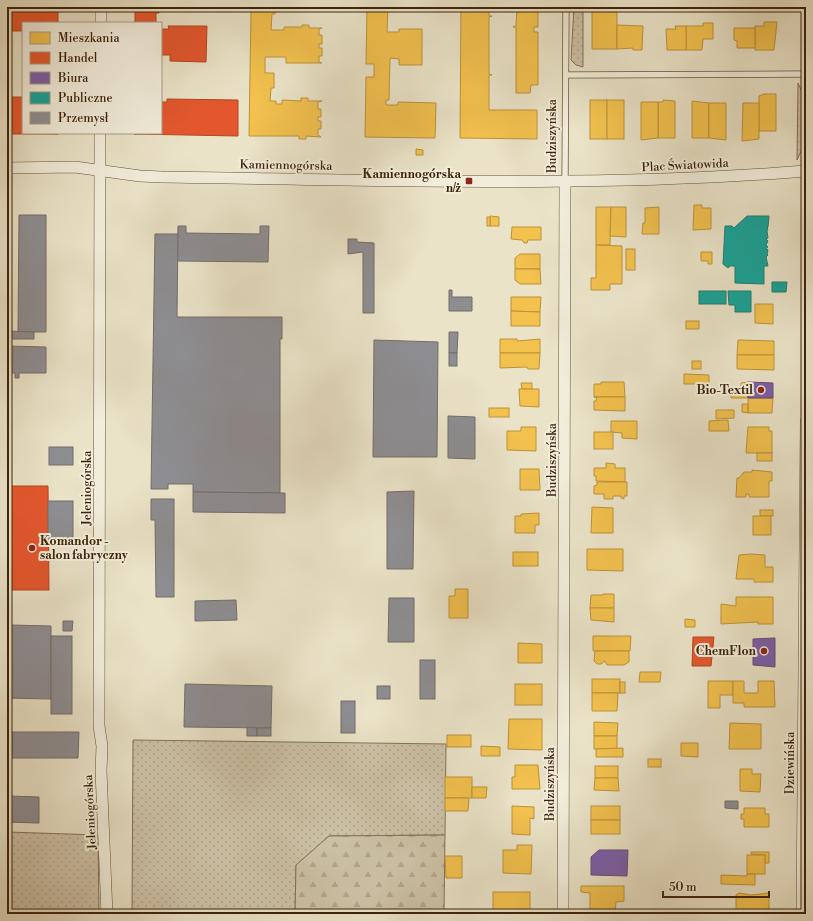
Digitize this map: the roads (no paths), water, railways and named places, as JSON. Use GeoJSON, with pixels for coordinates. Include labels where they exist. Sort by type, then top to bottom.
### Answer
{"type":"FeatureCollection","features":[{"type":"Feature","properties":{"kind":"street"},"geometry":{"type":"LineString","coordinates":[[101,7],[101,22]]}},
{"type":"Feature","properties":{"kind":"street","name":"Jeleniogórska"},"geometry":{"type":"LineString","coordinates":[[100,134],[99,726],[102,746],[101,771],[107,914]]}},
{"type":"Feature","properties":{"kind":"street","name":"Kamiennogórska"},"geometry":{"type":"LineString","coordinates":[[7,168],[75,167],[140,176],[565,182]]}},
{"type":"Feature","properties":{"kind":"street","name":"Plac Światowida"},"geometry":{"type":"LineString","coordinates":[[565,182],[672,180],[806,171]]}},
{"type":"Feature","properties":{"kind":"street","name":"Budziszyńska"},"geometry":{"type":"LineString","coordinates":[[563,914],[565,182]]}},
{"type":"Feature","properties":{"kind":"street","name":"Dziewińska"},"geometry":{"type":"LineString","coordinates":[[802,914],[806,421]]}},
{"type":"Feature","properties":{"kind":"lane","name":"Budziszyńska"},"geometry":{"type":"LineString","coordinates":[[565,182],[566,7]]}},
{"type":"Feature","properties":{"kind":"lane"},"geometry":{"type":"LineString","coordinates":[[566,75],[806,74]]}},
{"type":"Feature","properties":{"kind":"place","name":"Kamiennogórska n/ż"},"geometry":{"type":"Point","coordinates":[469,181]}},
{"type":"Feature","properties":{"kind":"place","name":"Bio-Textil"},"geometry":{"type":"Point","coordinates":[761,390]}},
{"type":"Feature","properties":{"kind":"place","name":"Komandor - salon fabryczny"},"geometry":{"type":"Point","coordinates":[32,548]}},
{"type":"Feature","properties":{"kind":"place","name":"ChemFlon"},"geometry":{"type":"Point","coordinates":[764,651]}}]}
